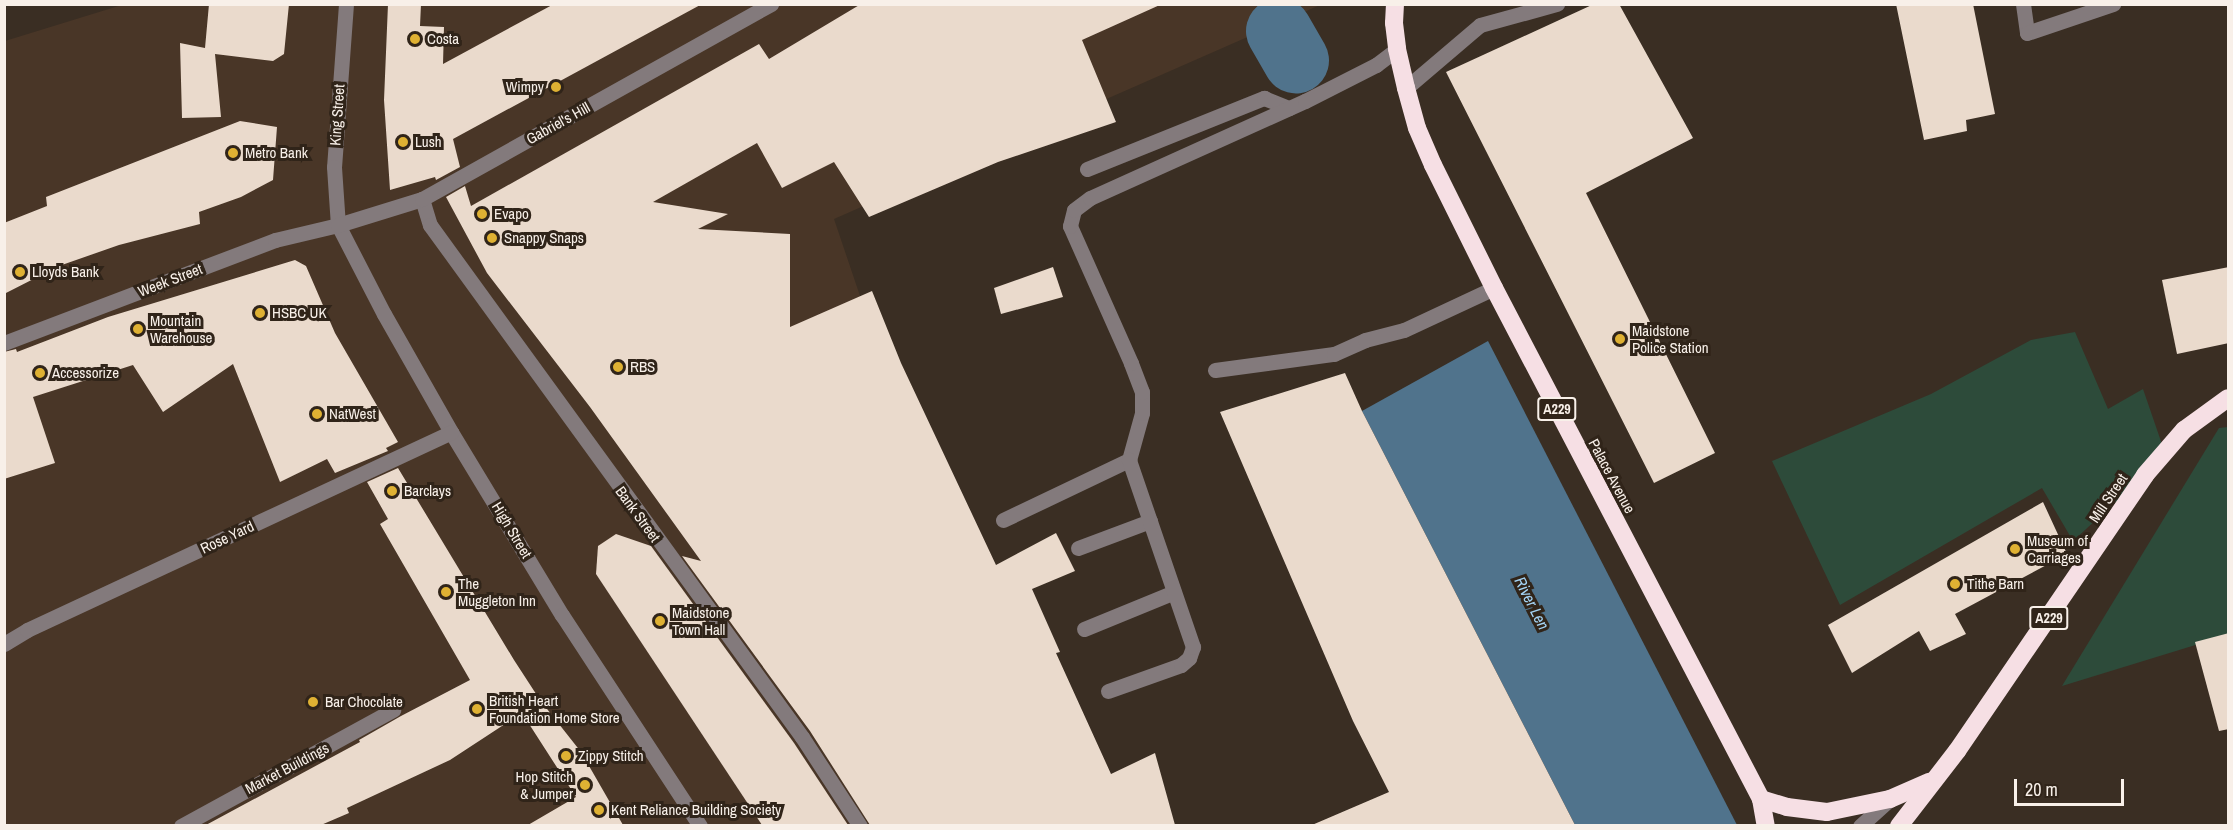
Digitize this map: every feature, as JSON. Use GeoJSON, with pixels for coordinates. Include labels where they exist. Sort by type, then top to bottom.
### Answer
{"type":"FeatureCollection","features":[{"type":"Feature","properties":{"kind":"highway","name":"Palace Avenue"},"geometry":{"type":"LineString","coordinates":[[1395,4],[1397,49],[1417,128],[1428,155],[1494,288],[1761,799],[1766,825]]}},
{"type":"Feature","properties":{"kind":"highway","name":"Mill Street"},"geometry":{"type":"LineString","coordinates":[[1931,781],[1963,742],[2145,476],[2184,430],[2229,398]]}},
{"type":"Feature","properties":{"kind":"highway","name":"A229"},"geometry":{"type":"LineString","coordinates":[[1761,799],[1787,807],[1827,812],[1890,800],[1931,781]]}},
{"type":"Feature","properties":{"kind":"highway","name":"A229"},"geometry":{"type":"LineString","coordinates":[[1899,825],[1931,781]]}},
{"type":"Feature","properties":{"kind":"street","name":"King Street"},"geometry":{"type":"LineString","coordinates":[[338,225],[334,167],[346,4]]}},
{"type":"Feature","properties":{"kind":"street","name":"Gabriel's Hill"},"geometry":{"type":"LineString","coordinates":[[338,225],[422,199],[771,4]]}},
{"type":"Feature","properties":{"kind":"street"},"geometry":{"type":"LineString","coordinates":[[1406,88],[1480,25],[1557,4]]}},
{"type":"Feature","properties":{"kind":"street"},"geometry":{"type":"LineString","coordinates":[[2023,4],[2027,33],[2113,4]]}},
{"type":"Feature","properties":{"kind":"street"},"geometry":{"type":"LineString","coordinates":[[1108,691],[1181,665],[1189,658],[1193,647],[1129,460],[1142,413],[1142,392],[1072,232],[1070,226],[1074,210],[1090,198],[1289,108],[1376,65],[1397,49]]}},
{"type":"Feature","properties":{"kind":"street"},"geometry":{"type":"LineString","coordinates":[[1087,169],[1264,98],[1289,108]]}},
{"type":"Feature","properties":{"kind":"street","name":"Bank Street"},"geometry":{"type":"LineString","coordinates":[[422,199],[430,225],[802,737],[860,825]]}},
{"type":"Feature","properties":{"kind":"street","name":"Week Street"},"geometry":{"type":"LineString","coordinates":[[4,343],[275,240],[338,225]]}},
{"type":"Feature","properties":{"kind":"street","name":"High Street"},"geometry":{"type":"LineString","coordinates":[[338,225],[384,314],[451,432],[562,615],[700,825]]}},
{"type":"Feature","properties":{"kind":"street"},"geometry":{"type":"LineString","coordinates":[[1215,370],[1334,354],[1365,340],[1404,330],[1494,288]]}},
{"type":"Feature","properties":{"kind":"street","name":"Rose Yard"},"geometry":{"type":"LineString","coordinates":[[4,644],[27,630],[451,432]]}},
{"type":"Feature","properties":{"kind":"street"},"geometry":{"type":"LineString","coordinates":[[1002,520],[1129,460]]}},
{"type":"Feature","properties":{"kind":"street"},"geometry":{"type":"LineString","coordinates":[[1078,548],[1150,521]]}},
{"type":"Feature","properties":{"kind":"street"},"geometry":{"type":"LineString","coordinates":[[1084,629],[1174,592]]}},
{"type":"Feature","properties":{"kind":"street","name":"Market Buildings"},"geometry":{"type":"LineString","coordinates":[[181,825],[393,710]]}},
{"type":"Feature","properties":{"kind":"street"},"geometry":{"type":"LineString","coordinates":[[1860,825],[1890,800]]}},
{"type":"Feature","properties":{"kind":"shaded area"},"geometry":{"type":"Polygon","coordinates":[[[125,4],[1320,5],[834,219],[1039,825],[5,826],[5,41],[125,4]]]}},
{"type":"Feature","properties":{"kind":"green space"},"geometry":{"type":"Polygon","coordinates":[[[2075,332],[2108,409],[2143,389],[2165,453],[2145,475],[2073,541],[2042,488],[1840,605],[1772,461],[1931,394],[2031,340],[2075,332]]]}},
{"type":"Feature","properties":{"kind":"green space"},"geometry":{"type":"Polygon","coordinates":[[[2228,427],[2228,635],[2062,686],[2219,428],[2228,427]]]}},
{"type":"Feature","properties":{"kind":"water"},"geometry":{"type":"Polygon","coordinates":[[[1488,341],[1737,825],[1575,825],[1362,411],[1488,341]]]}},
{"type":"Feature","properties":{"kind":"building"},"geometry":{"type":"Polygon","coordinates":[[[209,4],[289,4],[284,54],[273,61],[215,54],[221,117],[182,118],[180,43],[205,48],[209,4]]]}},
{"type":"Feature","properties":{"kind":"building"},"geometry":{"type":"Polygon","coordinates":[[[388,4],[421,4],[420,26],[444,27],[443,64],[554,4],[702,4],[453,139],[460,167],[436,180],[435,177],[390,190],[384,100],[388,4]]]}},
{"type":"Feature","properties":{"kind":"building"},"geometry":{"type":"Polygon","coordinates":[[[861,4],[1162,4],[1082,40],[1116,122],[998,162],[869,217],[834,162],[782,188],[757,143],[653,202],[728,214],[698,229],[790,234],[790,327],[872,291],[901,363],[996,565],[1056,533],[1075,571],[1032,589],[1060,652],[1056,653],[1111,774],[1155,753],[1175,825],[870,825],[810,731],[682,556],[701,561],[590,407],[487,273],[446,197],[465,186],[471,206],[759,44],[769,59],[861,4]]]}},
{"type":"Feature","properties":{"kind":"building"},"geometry":{"type":"Polygon","coordinates":[[[1594,4],[1619,4],[1693,138],[1586,193],[1715,453],[1654,483],[1446,72],[1594,4]]]}},
{"type":"Feature","properties":{"kind":"building"},"geometry":{"type":"Polygon","coordinates":[[[1896,4],[1973,4],[1995,114],[1966,120],[1967,131],[1924,140],[1896,4]]]}},
{"type":"Feature","properties":{"kind":"building"},"geometry":{"type":"Polygon","coordinates":[[[240,121],[277,127],[273,180],[241,197],[199,212],[200,224],[119,245],[59,266],[4,294],[4,223],[47,206],[46,197],[240,121]]]}},
{"type":"Feature","properties":{"kind":"building"},"geometry":{"type":"Polygon","coordinates":[[[295,260],[306,266],[335,333],[398,442],[386,448],[388,451],[335,473],[327,459],[280,482],[233,364],[163,412],[133,365],[33,397],[55,463],[4,479],[4,352],[16,349],[17,352],[108,317],[295,260]]]}},
{"type":"Feature","properties":{"kind":"building"},"geometry":{"type":"Polygon","coordinates":[[[1053,267],[1063,297],[1001,314],[994,288],[1053,267]]]}},
{"type":"Feature","properties":{"kind":"building"},"geometry":{"type":"Polygon","coordinates":[[[2229,267],[2229,343],[2177,354],[2162,280],[2229,267]]]}},
{"type":"Feature","properties":{"kind":"building"},"geometry":{"type":"Polygon","coordinates":[[[1345,373],[1362,411],[1575,825],[1312,825],[1389,792],[1353,721],[1220,412],[1345,373]]]}},
{"type":"Feature","properties":{"kind":"building"},"geometry":{"type":"Polygon","coordinates":[[[398,468],[514,660],[540,700],[581,752],[623,825],[528,825],[576,797],[522,713],[450,760],[347,808],[349,813],[321,825],[206,825],[470,680],[380,524],[388,519],[367,482],[398,468]]]}},
{"type":"Feature","properties":{"kind":"building","name":"Tithe Barn"},"geometry":{"type":"Polygon","coordinates":[[[2043,502],[2067,554],[1955,614],[1966,634],[1930,651],[1919,631],[1852,673],[1828,625],[2043,502]]]}},
{"type":"Feature","properties":{"kind":"building"},"geometry":{"type":"Polygon","coordinates":[[[616,534],[651,546],[794,743],[848,825],[762,825],[596,574],[598,546],[616,534]]]}},
{"type":"Feature","properties":{"kind":"building"},"geometry":{"type":"Polygon","coordinates":[[[2229,633],[2229,729],[2219,731],[2195,642],[2229,633]]]}},
{"type":"Feature","properties":{"kind":"waterway","name":"River Len"},"geometry":{"type":"LineString","coordinates":[[1279,31],[1296,60]]}},
{"type":"Feature","properties":{"kind":"place","name":"Costa"},"geometry":{"type":"Point","coordinates":[415,39]}},
{"type":"Feature","properties":{"kind":"place","name":"Wimpy"},"geometry":{"type":"Point","coordinates":[556,87]}},
{"type":"Feature","properties":{"kind":"place","name":"Lush"},"geometry":{"type":"Point","coordinates":[403,142]}},
{"type":"Feature","properties":{"kind":"place","name":"Metro Bank"},"geometry":{"type":"Point","coordinates":[233,153]}},
{"type":"Feature","properties":{"kind":"place","name":"Evapo"},"geometry":{"type":"Point","coordinates":[482,214]}},
{"type":"Feature","properties":{"kind":"place","name":"Snappy Snaps"},"geometry":{"type":"Point","coordinates":[492,238]}},
{"type":"Feature","properties":{"kind":"place","name":"Lloyds Bank"},"geometry":{"type":"Point","coordinates":[20,272]}},
{"type":"Feature","properties":{"kind":"place","name":"HSBC UK"},"geometry":{"type":"Point","coordinates":[260,313]}},
{"type":"Feature","properties":{"kind":"place","name":"Mountain Warehouse"},"geometry":{"type":"Point","coordinates":[138,329]}},
{"type":"Feature","properties":{"kind":"place","name":"Maidstone Police Station"},"geometry":{"type":"Point","coordinates":[1620,339]}},
{"type":"Feature","properties":{"kind":"place","name":"RBS"},"geometry":{"type":"Point","coordinates":[618,367]}},
{"type":"Feature","properties":{"kind":"place","name":"Accessorize"},"geometry":{"type":"Point","coordinates":[40,373]}},
{"type":"Feature","properties":{"kind":"place","name":"NatWest"},"geometry":{"type":"Point","coordinates":[317,414]}},
{"type":"Feature","properties":{"kind":"place","name":"Barclays"},"geometry":{"type":"Point","coordinates":[392,491]}},
{"type":"Feature","properties":{"kind":"place","name":"Museum of Carriages"},"geometry":{"type":"Point","coordinates":[2015,549]}},
{"type":"Feature","properties":{"kind":"place","name":"Tithe Barn"},"geometry":{"type":"Point","coordinates":[1955,584]}},
{"type":"Feature","properties":{"kind":"place","name":"The Muggleton Inn"},"geometry":{"type":"Point","coordinates":[446,592]}},
{"type":"Feature","properties":{"kind":"place","name":"Maidstone Town Hall"},"geometry":{"type":"Point","coordinates":[660,621]}},
{"type":"Feature","properties":{"kind":"place","name":"Bar Chocolate"},"geometry":{"type":"Point","coordinates":[313,702]}},
{"type":"Feature","properties":{"kind":"place","name":"British Heart Foundation Home Store"},"geometry":{"type":"Point","coordinates":[477,709]}},
{"type":"Feature","properties":{"kind":"place","name":"Zippy Stitch"},"geometry":{"type":"Point","coordinates":[566,756]}},
{"type":"Feature","properties":{"kind":"place","name":"Hop Stitch & Jumper"},"geometry":{"type":"Point","coordinates":[585,785]}},
{"type":"Feature","properties":{"kind":"place","name":"Kent Reliance Building Society"},"geometry":{"type":"Point","coordinates":[599,810]}}]}
